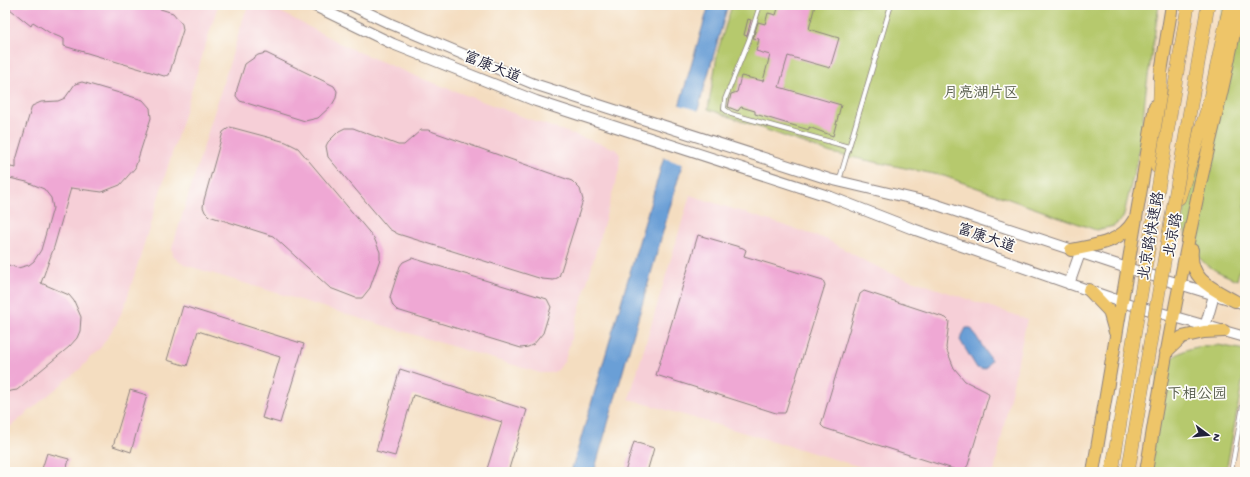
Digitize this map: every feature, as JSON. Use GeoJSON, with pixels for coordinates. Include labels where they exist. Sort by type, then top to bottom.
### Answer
{"type":"FeatureCollection","features":[{"type":"Feature","properties":{"kind":"highway","name":"北京路快速路"},"geometry":{"type":"LineString","coordinates":[[1112,472],[1188,5]]}},
{"type":"Feature","properties":{"kind":"highway","name":"北京路快速路"},"geometry":{"type":"LineString","coordinates":[[1128,472],[1208,5]]}},
{"type":"Feature","properties":{"kind":"highway"},"geometry":{"type":"LineString","coordinates":[[1169,229],[1208,107],[1230,5]]}},
{"type":"Feature","properties":{"kind":"highway"},"geometry":{"type":"LineString","coordinates":[[1156,206],[1161,69]]}},
{"type":"Feature","properties":{"kind":"main road"},"geometry":{"type":"LineString","coordinates":[[1093,472],[1172,5]]}},
{"type":"Feature","properties":{"kind":"main road","name":"北京路"},"geometry":{"type":"LineString","coordinates":[[1146,472],[1166,352],[1181,286],[1194,212],[1234,38],[1239,5]]}},
{"type":"Feature","properties":{"kind":"main road"},"geometry":{"type":"LineString","coordinates":[[1194,212],[1191,258],[1196,272],[1202,282],[1240,303]]}},
{"type":"Feature","properties":{"kind":"main road"},"geometry":{"type":"LineString","coordinates":[[1076,251],[1119,237],[1128,231],[1136,218]]}},
{"type":"Feature","properties":{"kind":"main road"},"geometry":{"type":"LineString","coordinates":[[1089,290],[1109,311],[1116,334]]}},
{"type":"Feature","properties":{"kind":"main road"},"geometry":{"type":"LineString","coordinates":[[1166,352],[1182,337],[1204,332],[1224,331]]}},
{"type":"Feature","properties":{"kind":"street","name":"富康大道"},"geometry":{"type":"LineString","coordinates":[[313,5],[393,44],[536,101],[831,197],[920,232],[1122,302],[1173,318],[1245,337]]}},
{"type":"Feature","properties":{"kind":"street","name":"富康大道"},"geometry":{"type":"LineString","coordinates":[[351,5],[391,24],[534,84],[839,182],[931,204],[1181,286],[1240,303]]}},
{"type":"Feature","properties":{"kind":"street"},"geometry":{"type":"LineString","coordinates":[[1069,284],[1076,251]]}},
{"type":"Feature","properties":{"kind":"street"},"geometry":{"type":"LineString","coordinates":[[1205,327],[1214,295]]}},
{"type":"Feature","properties":{"kind":"lane"},"geometry":{"type":"LineString","coordinates":[[760,5],[749,40],[725,98],[724,109],[731,114],[849,147]]}},
{"type":"Feature","properties":{"kind":"lane"},"geometry":{"type":"LineString","coordinates":[[839,182],[891,5]]}},
{"type":"Feature","properties":{"kind":"lane"},"geometry":{"type":"LineString","coordinates":[[1244,472],[1232,471],[1245,394]]}},
{"type":"Feature","properties":{"kind":"shaded area"},"geometry":{"type":"Polygon","coordinates":[[[5,5],[218,5],[126,302],[117,323],[101,347],[80,369],[5,431],[5,5]]]}},
{"type":"Feature","properties":{"kind":"shaded area"},"geometry":{"type":"Polygon","coordinates":[[[254,5],[264,5],[275,9],[347,47],[418,77],[526,118],[616,149],[620,155],[619,170],[565,360],[558,370],[551,373],[540,373],[185,265],[178,261],[173,255],[172,248],[245,13],[248,8],[254,5]]]}},
{"type":"Feature","properties":{"kind":"shaded area"},"geometry":{"type":"Polygon","coordinates":[[[690,195],[826,239],[865,261],[893,274],[1027,319],[994,472],[878,472],[629,399],[690,195]]]}},
{"type":"Feature","properties":{"kind":"green space","name":"月亮湖片区"},"geometry":{"type":"Polygon","coordinates":[[[732,5],[1159,5],[1146,90],[1140,148],[1123,218],[1114,226],[1096,230],[944,176],[831,153],[708,109],[718,50],[732,5]]]}},
{"type":"Feature","properties":{"kind":"green space"},"geometry":{"type":"Polygon","coordinates":[[[1223,5],[1245,5],[1245,249],[1237,280],[1208,266],[1196,254],[1186,236],[1182,224],[1223,5]]]}},
{"type":"Feature","properties":{"kind":"green space","name":"下相公园"},"geometry":{"type":"Polygon","coordinates":[[[1218,345],[1245,350],[1245,367],[1226,472],[1143,472],[1159,368],[1186,350],[1218,345]]]}},
{"type":"Feature","properties":{"kind":"water"},"geometry":{"type":"Polygon","coordinates":[[[709,5],[728,5],[594,472],[571,472],[709,5]]]}},
{"type":"Feature","properties":{"kind":"water"},"geometry":{"type":"Polygon","coordinates":[[[966,328],[971,328],[991,360],[986,368],[977,368],[960,340],[966,328]]]}},
{"type":"Feature","properties":{"kind":"pier"},"geometry":{"type":"Polygon","coordinates":[[[677,104],[699,111],[684,165],[662,157],[677,104]]]}},
{"type":"Feature","properties":{"kind":"building"},"geometry":{"type":"Polygon","coordinates":[[[5,5],[79,5],[87,8],[93,5],[148,5],[173,13],[182,24],[183,30],[169,75],[164,76],[64,46],[64,39],[50,33],[33,22],[31,26],[5,5]]]}},
{"type":"Feature","properties":{"kind":"building"},"geometry":{"type":"Polygon","coordinates":[[[779,5],[815,5],[809,29],[839,38],[830,68],[788,56],[779,87],[841,105],[833,136],[809,127],[809,130],[755,114],[755,111],[741,107],[738,111],[728,107],[731,94],[737,92],[741,76],[763,81],[770,55],[756,51],[759,39],[753,38],[758,22],[765,24],[768,13],[776,15],[779,5]]]}},
{"type":"Feature","properties":{"kind":"building"},"geometry":{"type":"Polygon","coordinates":[[[748,19],[751,20],[747,36],[744,35],[748,19]]]}},
{"type":"Feature","properties":{"kind":"building"},"geometry":{"type":"Polygon","coordinates":[[[266,53],[334,86],[337,91],[336,98],[332,105],[318,118],[305,121],[240,101],[236,96],[245,64],[258,55],[266,53]]]}},
{"type":"Feature","properties":{"kind":"building"},"geometry":{"type":"Polygon","coordinates":[[[82,82],[143,100],[150,108],[151,118],[135,168],[120,185],[102,192],[71,188],[54,247],[41,283],[69,295],[74,301],[81,317],[80,331],[77,338],[69,347],[17,390],[5,392],[5,264],[18,268],[29,265],[34,261],[41,250],[53,208],[51,198],[44,189],[27,182],[5,177],[5,166],[16,168],[16,160],[32,106],[41,102],[58,101],[65,98],[75,84],[82,82]]]}},
{"type":"Feature","properties":{"kind":"building"},"geometry":{"type":"Polygon","coordinates":[[[230,127],[286,142],[298,148],[374,238],[380,252],[380,259],[370,288],[362,298],[356,298],[330,288],[273,236],[209,216],[205,212],[203,207],[204,200],[223,132],[230,127]]]}},
{"type":"Feature","properties":{"kind":"building"},"geometry":{"type":"Polygon","coordinates":[[[345,128],[353,128],[398,145],[404,145],[421,130],[428,130],[572,181],[580,189],[583,200],[559,277],[553,280],[542,279],[398,234],[389,229],[328,157],[326,146],[328,142],[339,131],[345,128]]]}},
{"type":"Feature","properties":{"kind":"building"},"geometry":{"type":"Polygon","coordinates":[[[698,235],[743,248],[746,250],[744,256],[823,280],[825,285],[785,413],[776,413],[656,375],[698,235]]]}},
{"type":"Feature","properties":{"kind":"building"},"geometry":{"type":"Polygon","coordinates":[[[412,258],[547,299],[551,307],[543,333],[534,344],[521,348],[397,310],[393,306],[390,297],[400,266],[403,262],[412,258]]]}},
{"type":"Feature","properties":{"kind":"building"},"geometry":{"type":"Polygon","coordinates":[[[864,291],[946,318],[949,321],[946,348],[954,368],[965,381],[987,392],[989,395],[968,465],[963,472],[824,428],[821,425],[860,294],[864,291]]]}},
{"type":"Feature","properties":{"kind":"building"},"geometry":{"type":"Polygon","coordinates":[[[183,306],[304,344],[280,423],[262,418],[280,357],[198,331],[187,366],[167,360],[183,306]]]}},
{"type":"Feature","properties":{"kind":"building"},"geometry":{"type":"Polygon","coordinates":[[[400,369],[527,410],[508,472],[486,472],[502,422],[413,395],[395,456],[376,451],[400,369]]]}},
{"type":"Feature","properties":{"kind":"building"},"geometry":{"type":"Polygon","coordinates":[[[130,390],[147,395],[131,452],[113,446],[130,390]]]}},
{"type":"Feature","properties":{"kind":"building"},"geometry":{"type":"Polygon","coordinates":[[[634,442],[654,448],[647,472],[625,472],[634,442]]]}},
{"type":"Feature","properties":{"kind":"building"},"geometry":{"type":"Polygon","coordinates":[[[47,453],[69,459],[66,472],[41,472],[47,453]]]}}]}
